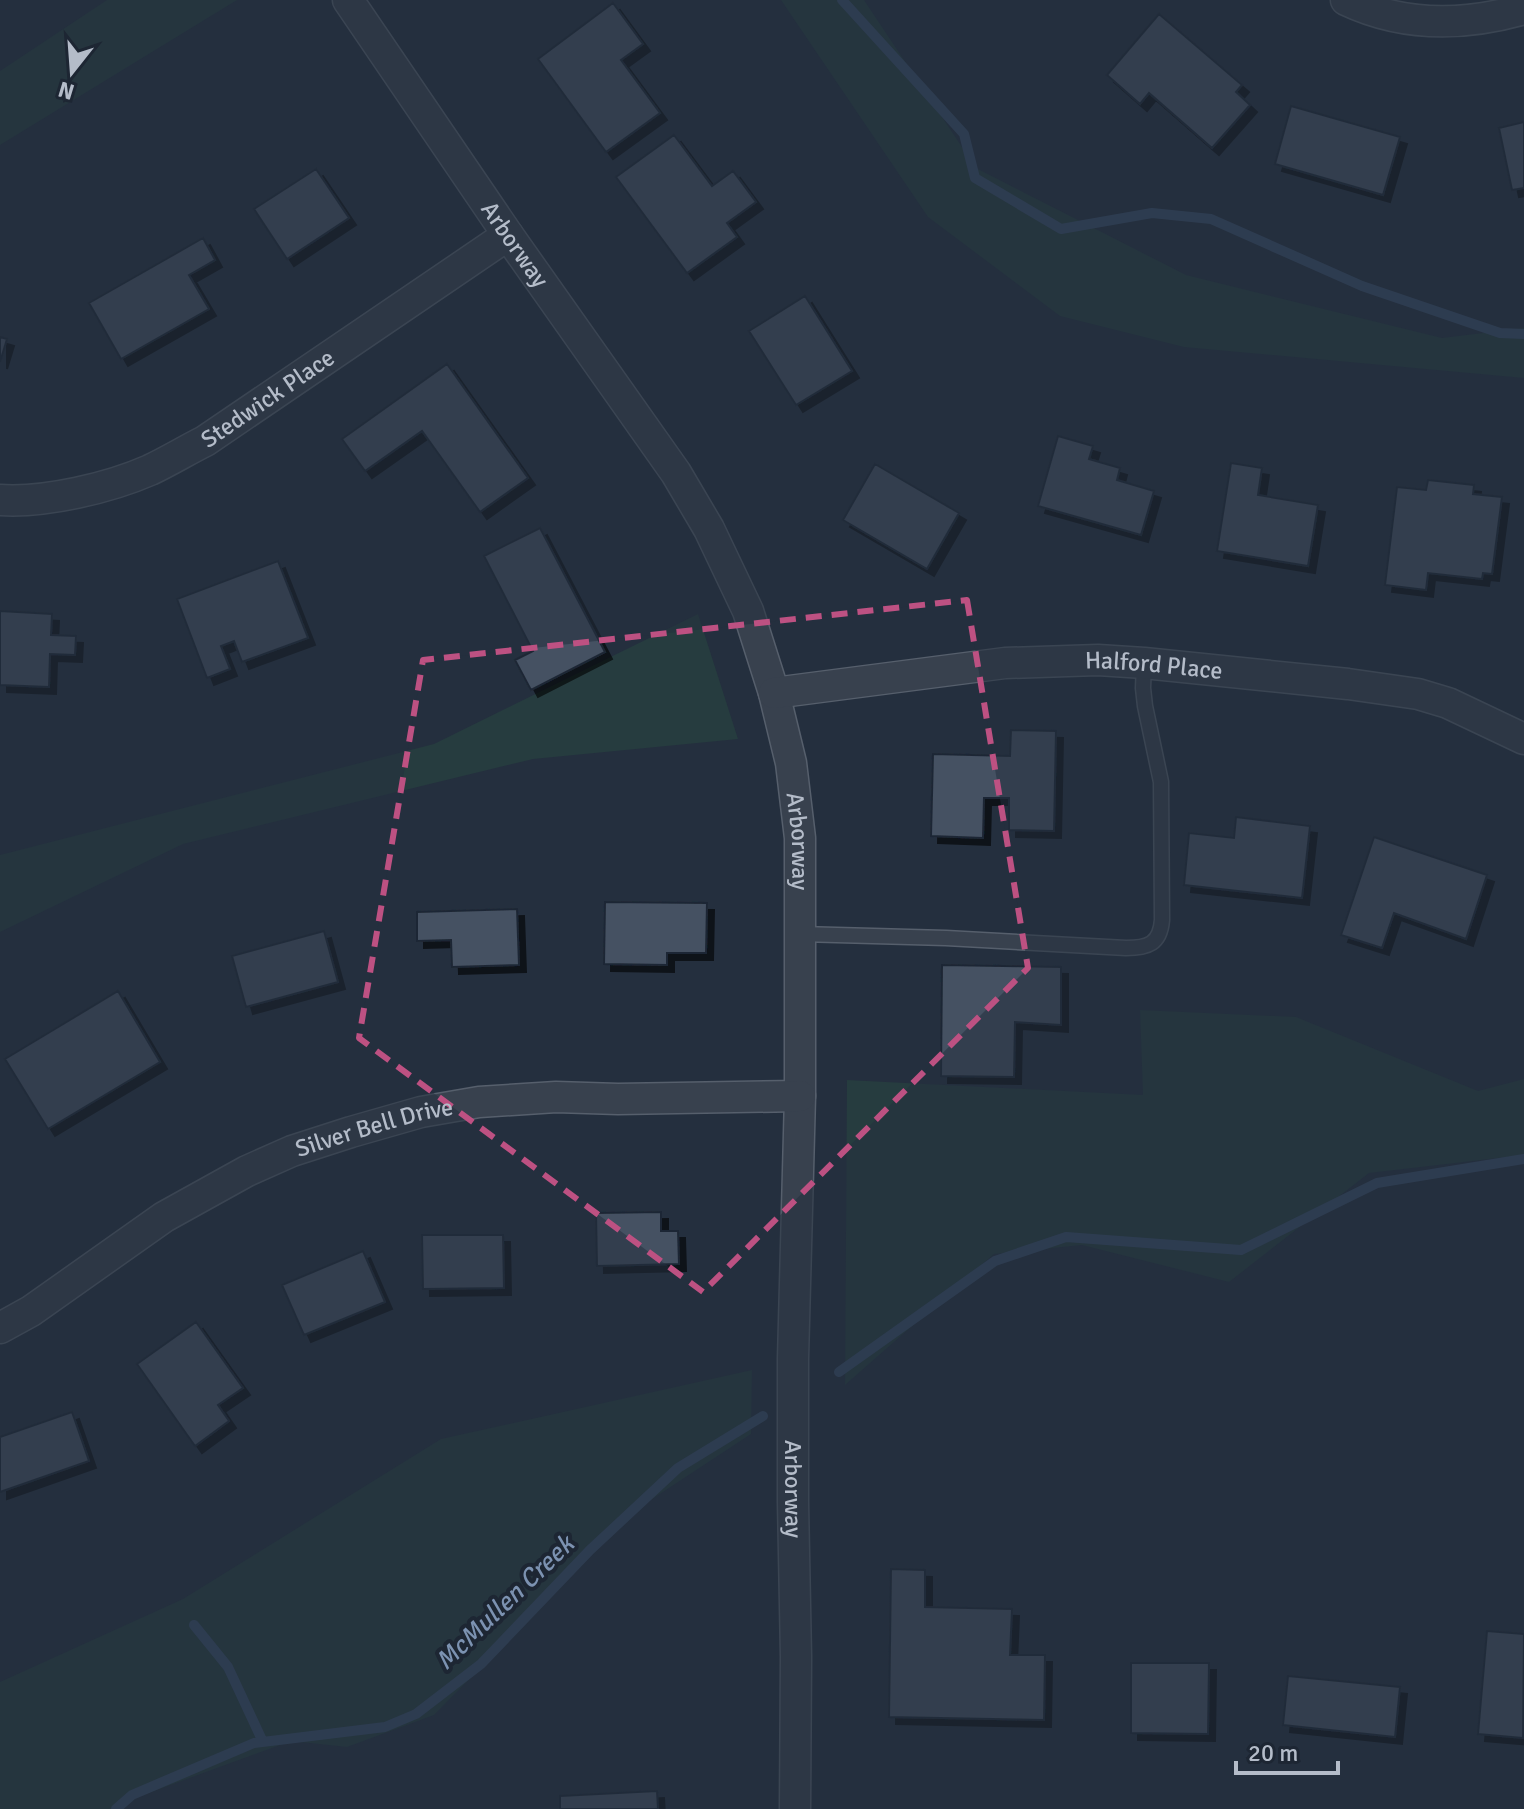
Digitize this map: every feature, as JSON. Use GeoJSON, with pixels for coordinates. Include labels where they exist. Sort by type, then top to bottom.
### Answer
{"type":"FeatureCollection","features":[{"type":"Feature","properties":{"kind":"street","name":"Arborway"},"geometry":{"type":"LineString","coordinates":[[348,0],[508,235],[676,473],[709,529],[748,611],[774,693],[791,763],[800,838],[800,1096],[793,1375],[795,1809]]}},
{"type":"Feature","properties":{"kind":"street"},"geometry":{"type":"LineString","coordinates":[[1346,0],[1401,19],[1448,22],[1496,17],[1524,9]]}},
{"type":"Feature","properties":{"kind":"street","name":"Stedwick Place"},"geometry":{"type":"LineString","coordinates":[[0,500],[66,495],[152,469],[205,441],[508,235]]}},
{"type":"Feature","properties":{"kind":"street","name":"Halford Place"},"geometry":{"type":"LineString","coordinates":[[774,693],[1005,663],[1098,660],[1348,684],[1418,694],[1448,703],[1524,739]]}},
{"type":"Feature","properties":{"kind":"street","name":"Silver Bell Drive"},"geometry":{"type":"LineString","coordinates":[[0,1328],[31,1311],[164,1217],[247,1171],[292,1151],[351,1132],[421,1112],[479,1102],[556,1097],[800,1096]]}},
{"type":"Feature","properties":{"kind":"lane"},"geometry":{"type":"LineString","coordinates":[[800,934],[1126,948],[1148,946],[1161,932],[1162,920],[1161,782],[1145,706],[1144,663]]}},
{"type":"Feature","properties":{"kind":"highlighted area"},"geometry":{"type":"Polygon","coordinates":[[[967,600],[1028,968],[703,1292],[359,1038],[423,660],[967,600]]]}},
{"type":"Feature","properties":{"kind":"green space"},"geometry":{"type":"Polygon","coordinates":[[[107,0],[237,0],[0,145],[0,71],[107,0]]]}},
{"type":"Feature","properties":{"kind":"green space"},"geometry":{"type":"Polygon","coordinates":[[[781,0],[864,0],[976,168],[1186,275],[1442,338],[1524,328],[1524,378],[1184,347],[1060,316],[928,217],[781,0]]]}},
{"type":"Feature","properties":{"kind":"green space"},"geometry":{"type":"Polygon","coordinates":[[[698,614],[738,739],[533,759],[183,844],[0,932],[0,855],[434,744],[698,614]]]}},
{"type":"Feature","properties":{"kind":"green space"},"geometry":{"type":"Polygon","coordinates":[[[1140,1010],[1296,1017],[1478,1091],[1524,1079],[1524,1155],[1369,1173],[1229,1282],[1082,1245],[994,1254],[845,1385],[847,1080],[1143,1095],[1140,1010]]]}},
{"type":"Feature","properties":{"kind":"green space"},"geometry":{"type":"Polygon","coordinates":[[[752,1370],[751,1434],[637,1509],[434,1715],[347,1747],[291,1741],[121,1803],[118,1809],[0,1809],[0,1682],[183,1599],[441,1439],[752,1370]]]}},
{"type":"Feature","properties":{"kind":"building"},"geometry":{"type":"Polygon","coordinates":[[[613,3],[643,44],[621,60],[660,113],[606,152],[538,59],[613,3]]]}},
{"type":"Feature","properties":{"kind":"building"},"geometry":{"type":"Polygon","coordinates":[[[1159,14],[1242,85],[1236,92],[1250,105],[1212,148],[1149,93],[1140,104],[1107,75],[1159,14]]]}},
{"type":"Feature","properties":{"kind":"building"},"geometry":{"type":"Polygon","coordinates":[[[1291,106],[1400,137],[1383,195],[1275,164],[1291,106]]]}},
{"type":"Feature","properties":{"kind":"building"},"geometry":{"type":"Polygon","coordinates":[[[1524,122],[1524,188],[1512,190],[1499,128],[1524,122]]]}},
{"type":"Feature","properties":{"kind":"building"},"geometry":{"type":"Polygon","coordinates":[[[674,135],[712,186],[733,171],[756,202],[727,223],[737,237],[687,273],[616,177],[674,135]]]}},
{"type":"Feature","properties":{"kind":"building"},"geometry":{"type":"Polygon","coordinates":[[[316,169],[349,218],[287,259],[254,209],[316,169]]]}},
{"type":"Feature","properties":{"kind":"building"},"geometry":{"type":"Polygon","coordinates":[[[203,238],[215,260],[189,275],[209,309],[121,359],[89,303],[203,238]]]}},
{"type":"Feature","properties":{"kind":"building"},"geometry":{"type":"Polygon","coordinates":[[[805,296],[852,371],[796,405],[749,331],[805,296]]]}},
{"type":"Feature","properties":{"kind":"building"},"geometry":{"type":"Polygon","coordinates":[[[0,337],[7,339],[0,362],[0,337]]]}},
{"type":"Feature","properties":{"kind":"building"},"geometry":{"type":"Polygon","coordinates":[[[447,364],[528,478],[480,512],[422,431],[365,471],[342,439],[447,364]]]}},
{"type":"Feature","properties":{"kind":"building"},"geometry":{"type":"Polygon","coordinates":[[[1058,436],[1093,446],[1089,459],[1120,468],[1117,480],[1154,491],[1141,535],[1038,506],[1058,436]]]}},
{"type":"Feature","properties":{"kind":"building"},"geometry":{"type":"Polygon","coordinates":[[[1231,463],[1262,468],[1258,495],[1318,505],[1308,566],[1217,551],[1231,463]]]}},
{"type":"Feature","properties":{"kind":"building"},"geometry":{"type":"Polygon","coordinates":[[[875,464],[959,513],[927,569],[843,520],[875,464]]]}},
{"type":"Feature","properties":{"kind":"building"},"geometry":{"type":"Polygon","coordinates":[[[1428,480],[1474,485],[1473,494],[1502,497],[1492,574],[1483,573],[1482,579],[1428,573],[1426,590],[1385,585],[1397,487],[1426,490],[1428,480]]]}},
{"type":"Feature","properties":{"kind":"building"},"geometry":{"type":"Polygon","coordinates":[[[540,528],[605,652],[531,690],[515,660],[533,651],[484,556],[540,528]]]}},
{"type":"Feature","properties":{"kind":"building"},"geometry":{"type":"Polygon","coordinates":[[[278,561],[308,638],[242,662],[234,641],[221,646],[230,669],[207,678],[177,599],[278,561]]]}},
{"type":"Feature","properties":{"kind":"building"},"geometry":{"type":"Polygon","coordinates":[[[0,611],[52,614],[51,635],[76,636],[75,655],[50,654],[49,687],[0,685],[0,611]]]}},
{"type":"Feature","properties":{"kind":"building"},"geometry":{"type":"Polygon","coordinates":[[[1011,730],[1056,731],[1054,831],[1009,830],[1009,798],[984,798],[983,838],[931,836],[933,754],[1010,756],[1011,730]]]}},
{"type":"Feature","properties":{"kind":"building"},"geometry":{"type":"Polygon","coordinates":[[[1236,817],[1310,826],[1302,898],[1184,885],[1189,833],[1234,838],[1236,817]]]}},
{"type":"Feature","properties":{"kind":"building"},"geometry":{"type":"Polygon","coordinates":[[[1374,837],[1487,875],[1466,939],[1394,913],[1382,948],[1341,935],[1374,837]]]}},
{"type":"Feature","properties":{"kind":"building"},"geometry":{"type":"Polygon","coordinates":[[[605,902],[707,903],[706,953],[667,953],[667,965],[604,964],[605,902]]]}},
{"type":"Feature","properties":{"kind":"building"},"geometry":{"type":"Polygon","coordinates":[[[517,909],[519,965],[452,967],[451,940],[417,941],[417,912],[517,909]]]}},
{"type":"Feature","properties":{"kind":"building"},"geometry":{"type":"Polygon","coordinates":[[[324,931],[338,982],[246,1007],[232,956],[324,931]]]}},
{"type":"Feature","properties":{"kind":"building"},"geometry":{"type":"Polygon","coordinates":[[[942,965],[1061,967],[1061,1025],[1015,1022],[1014,1077],[941,1076],[942,965]]]}},
{"type":"Feature","properties":{"kind":"building"},"geometry":{"type":"Polygon","coordinates":[[[118,991],[160,1062],[48,1129],[5,1059],[118,991]]]}},
{"type":"Feature","properties":{"kind":"building"},"geometry":{"type":"Polygon","coordinates":[[[661,1212],[661,1231],[678,1231],[679,1264],[597,1266],[596,1213],[661,1212]]]}},
{"type":"Feature","properties":{"kind":"building"},"geometry":{"type":"Polygon","coordinates":[[[422,1235],[503,1235],[504,1288],[423,1289],[422,1235]]]}},
{"type":"Feature","properties":{"kind":"building"},"geometry":{"type":"Polygon","coordinates":[[[363,1251],[385,1302],[304,1335],[282,1285],[363,1251]]]}},
{"type":"Feature","properties":{"kind":"building"},"geometry":{"type":"Polygon","coordinates":[[[196,1322],[243,1388],[218,1405],[229,1421],[195,1446],[137,1364],[196,1322]]]}},
{"type":"Feature","properties":{"kind":"building"},"geometry":{"type":"Polygon","coordinates":[[[72,1412],[89,1461],[0,1492],[0,1437],[72,1412]]]}},
{"type":"Feature","properties":{"kind":"building"},"geometry":{"type":"Polygon","coordinates":[[[891,1569],[925,1570],[925,1607],[1012,1609],[1010,1655],[1045,1655],[1044,1720],[889,1717],[891,1569]]]}},
{"type":"Feature","properties":{"kind":"building"},"geometry":{"type":"Polygon","coordinates":[[[1487,1631],[1524,1634],[1523,1738],[1478,1734],[1487,1631]]]}},
{"type":"Feature","properties":{"kind":"building"},"geometry":{"type":"Polygon","coordinates":[[[1131,1663],[1209,1663],[1208,1734],[1131,1733],[1131,1663]]]}},
{"type":"Feature","properties":{"kind":"building"},"geometry":{"type":"Polygon","coordinates":[[[1288,1676],[1400,1687],[1395,1737],[1283,1725],[1288,1676]]]}},
{"type":"Feature","properties":{"kind":"building"},"geometry":{"type":"Polygon","coordinates":[[[657,1791],[658,1809],[560,1809],[560,1796],[657,1791]]]}},
{"type":"Feature","properties":{"kind":"waterway"},"geometry":{"type":"LineString","coordinates":[[842,0],[964,134],[975,178],[1061,229],[1152,213],[1211,219],[1362,286],[1500,333],[1524,334]]}},
{"type":"Feature","properties":{"kind":"waterway","name":"McMullen Creek"},"geometry":{"type":"LineString","coordinates":[[839,1372],[995,1261],[1066,1237],[1241,1250],[1377,1183],[1524,1159]]}},
{"type":"Feature","properties":{"kind":"waterway","name":"McMullen Creek"},"geometry":{"type":"LineString","coordinates":[[116,1809],[132,1795],[254,1743],[385,1727],[416,1714],[481,1664],[590,1550],[678,1468],[763,1416]]}},
{"type":"Feature","properties":{"kind":"waterway"},"geometry":{"type":"LineString","coordinates":[[194,1625],[228,1667],[263,1742]]}}]}
